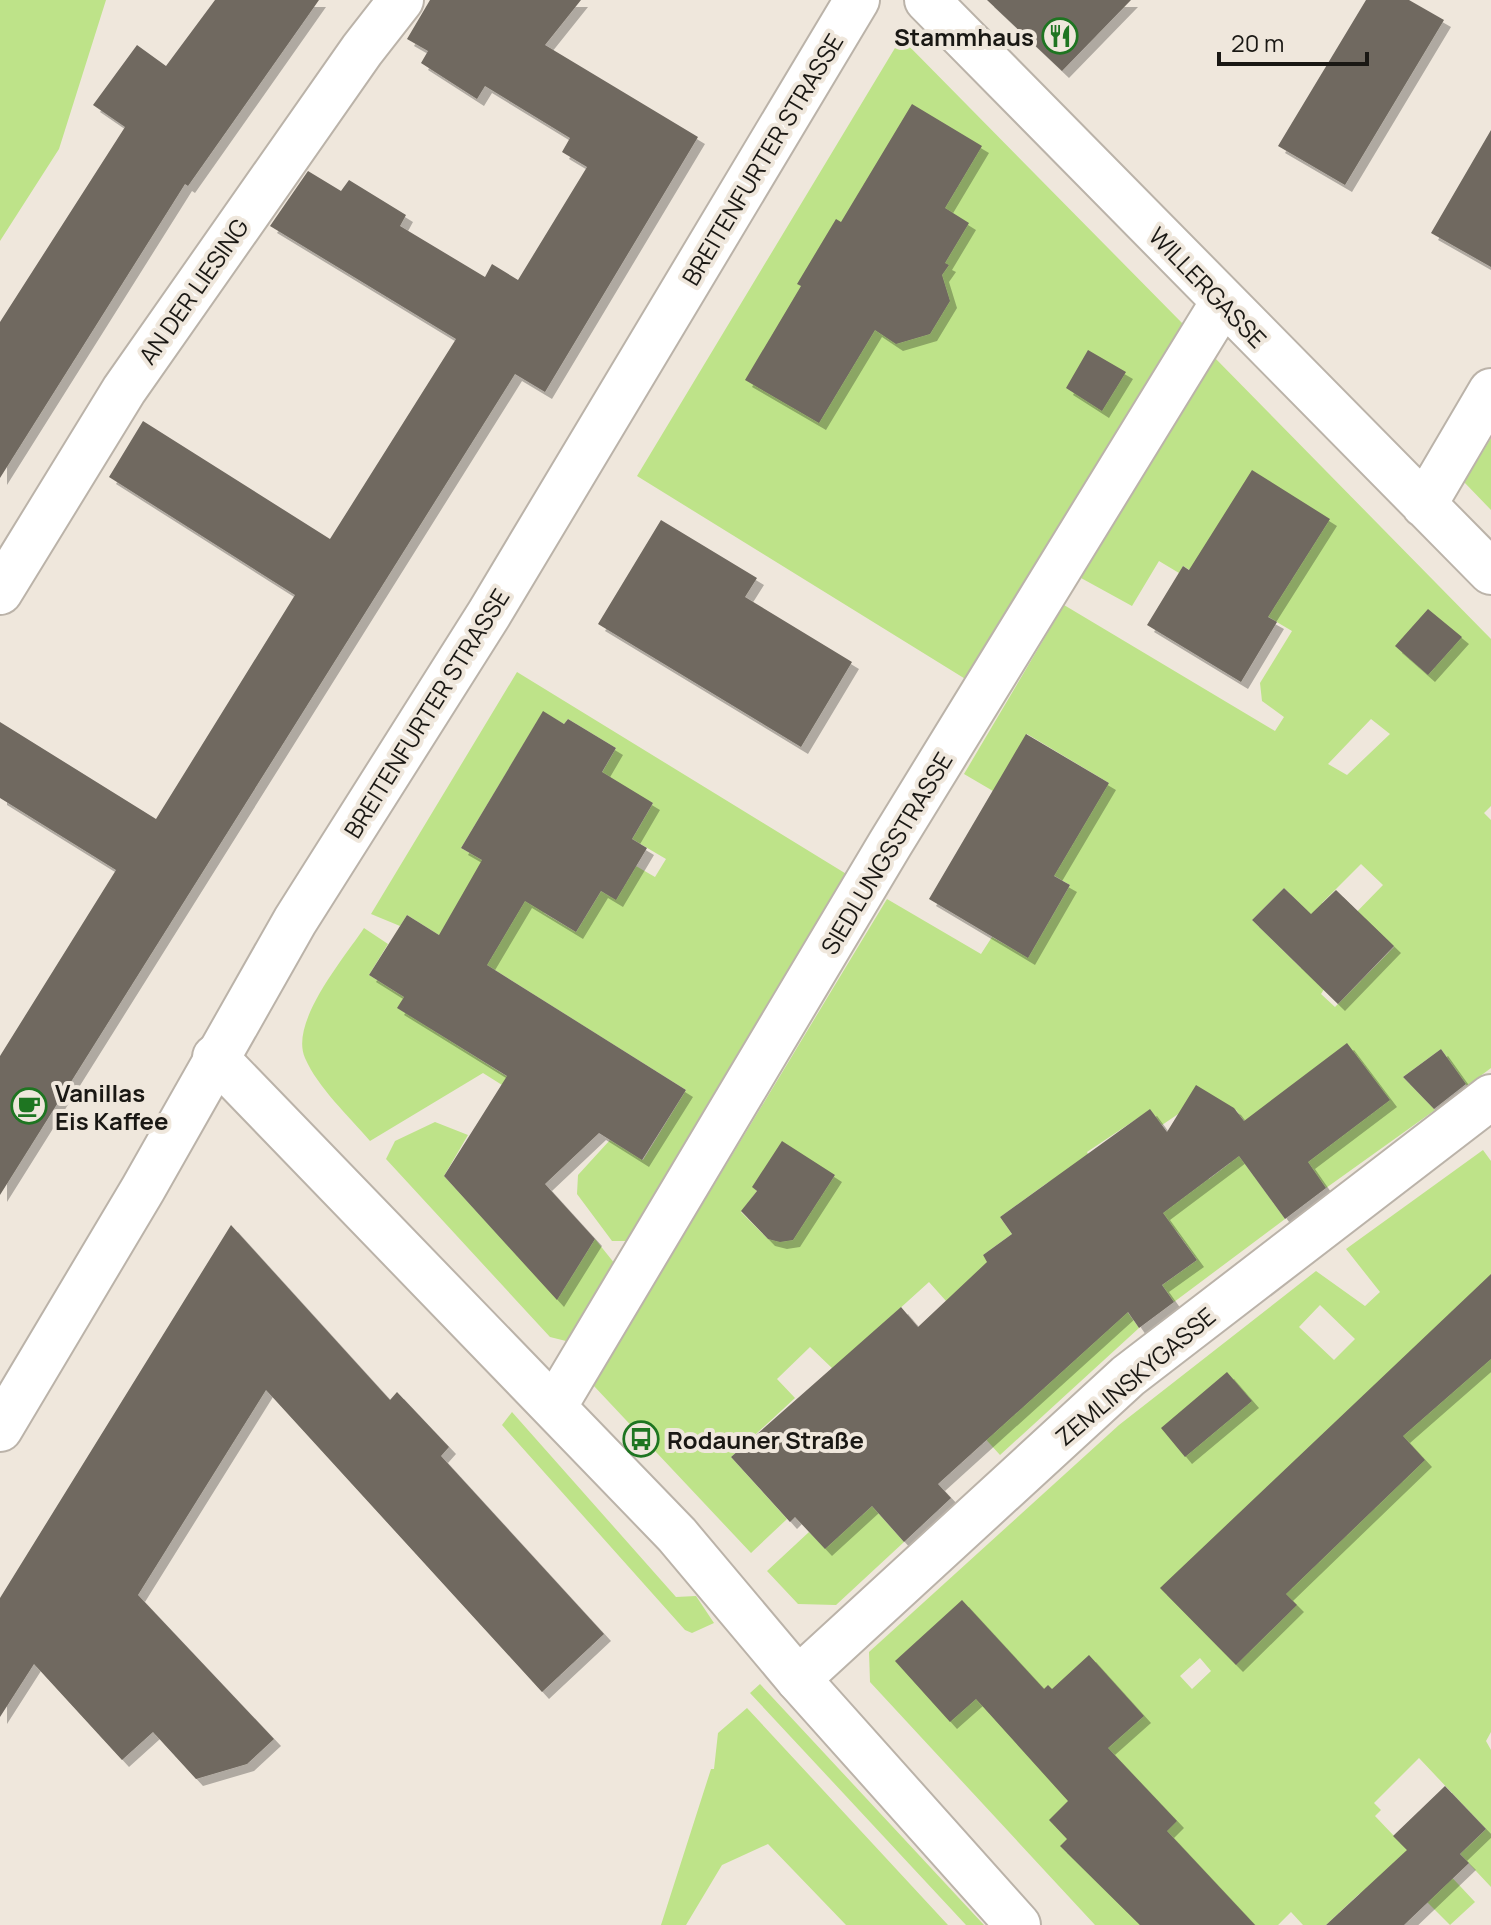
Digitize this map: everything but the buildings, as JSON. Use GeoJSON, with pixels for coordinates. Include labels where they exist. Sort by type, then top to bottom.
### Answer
{"type":"FeatureCollection","features":[{"type":"Feature","properties":{"kind":"street","name":"AN DER LIESING"},"geometry":{"type":"LineString","coordinates":[[0,592],[124,390],[305,131],[401,0]]}},
{"type":"Feature","properties":{"kind":"street","name":"BREITENFURTER STRASSE"},"geometry":{"type":"LineString","coordinates":[[0,1429],[136,1201],[215,1057],[311,894],[489,614],[857,0]]}},
{"type":"Feature","properties":{"kind":"street","name":"WILLERGASSE"},"geometry":{"type":"LineString","coordinates":[[927,0],[1491,572]]}},
{"type":"Feature","properties":{"kind":"street","name":"SIEDLUNGSSTRASSE"},"geometry":{"type":"LineString","coordinates":[[554,1407],[890,844],[1223,302]]}},
{"type":"Feature","properties":{"kind":"street"},"geometry":{"type":"LineString","coordinates":[[1424,505],[1491,391]]}},
{"type":"Feature","properties":{"kind":"street"},"geometry":{"type":"LineString","coordinates":[[215,1057],[677,1535],[798,1679],[1018,1925]]}},
{"type":"Feature","properties":{"kind":"street","name":"ZEMLINSKYGASSE"},"geometry":{"type":"LineString","coordinates":[[798,1679],[1128,1376],[1491,1097]]}},
{"type":"Feature","properties":{"kind":"green space"},"geometry":{"type":"Polygon","coordinates":[[[0,0],[106,0],[59,149],[0,241],[0,0]]]}},
{"type":"Feature","properties":{"kind":"green space"},"geometry":{"type":"Polygon","coordinates":[[[901,38],[1183,324],[967,680],[637,476],[901,38]]]}},
{"type":"Feature","properties":{"kind":"green space"},"geometry":{"type":"Polygon","coordinates":[[[1214,357],[1491,639],[1491,806],[1484,813],[1491,820],[1491,1068],[1467,1086],[1441,1049],[1403,1077],[1435,1110],[1326,1188],[1312,1169],[1276,1165],[1236,1110],[1216,1124],[1285,1219],[1174,1302],[1162,1285],[1197,1260],[1177,1232],[1147,1205],[1200,1167],[1209,1179],[1230,1163],[1190,1106],[1162,1125],[1150,1110],[1087,1152],[1091,1160],[1047,1183],[1000,1217],[1012,1234],[983,1255],[1024,1311],[1105,1281],[1139,1328],[1000,1455],[934,1382],[989,1349],[929,1282],[833,1369],[810,1347],[777,1379],[795,1398],[731,1457],[787,1519],[751,1553],[593,1385],[887,899],[981,954],[992,937],[1028,957],[1070,885],[1003,846],[1109,783],[1027,734],[993,791],[964,774],[1064,605],[1275,731],[1284,717],[1262,701],[1260,683],[1292,631],[1183,566],[1179,573],[1159,561],[1132,606],[1081,578],[1214,357]],[[1371,719],[1328,764],[1347,775],[1390,734],[1371,719]],[[1361,864],[1322,903],[1344,925],[1383,885],[1361,864]],[[1284,888],[1252,920],[1301,968],[1333,936],[1284,888]],[[1367,921],[1321,994],[1335,1007],[1394,947],[1367,921]],[[835,1175],[753,1187],[757,1191],[741,1212],[768,1239],[790,1240],[835,1175]]]}},
{"type":"Feature","properties":{"kind":"green space"},"geometry":{"type":"Polygon","coordinates":[[[1491,438],[1491,510],[1464,482],[1491,438]]]}},
{"type":"Feature","properties":{"kind":"green space"},"geometry":{"type":"Polygon","coordinates":[[[517,672],[848,875],[630,1241],[612,1241],[577,1194],[578,1175],[610,1140],[643,1160],[686,1090],[407,915],[400,926],[371,914],[517,672]],[[543,712],[461,848],[482,860],[574,861],[544,913],[576,932],[601,891],[616,899],[636,866],[655,877],[666,859],[632,839],[653,803],[581,809],[616,748],[568,719],[564,724],[543,712]]]}},
{"type":"Feature","properties":{"kind":"green space"},"geometry":{"type":"Polygon","coordinates":[[[364,928],[388,944],[369,975],[404,997],[398,1008],[554,1106],[548,1114],[483,1073],[370,1141],[318,1080],[305,1058],[302,1043],[305,1027],[321,990],[364,928]]]}},
{"type":"Feature","properties":{"kind":"green space"},"geometry":{"type":"Polygon","coordinates":[[[435,1122],[468,1135],[444,1176],[557,1299],[595,1239],[615,1264],[566,1341],[550,1337],[386,1159],[395,1141],[435,1122]]]}},
{"type":"Feature","properties":{"kind":"green space"},"geometry":{"type":"Polygon","coordinates":[[[1483,1150],[1491,1161],[1491,1732],[1486,1741],[1491,1750],[1491,1887],[1460,1854],[1486,1829],[1419,1758],[1374,1803],[1381,1810],[1375,1816],[1434,1878],[1444,1869],[1475,1902],[1450,1925],[1400,1875],[1359,1894],[1326,1925],[1303,1925],[1291,1912],[1278,1925],[1095,1925],[870,1682],[869,1652],[1119,1425],[1316,1271],[1365,1306],[1380,1292],[1346,1249],[1483,1150]],[[1320,1305],[1299,1327],[1334,1360],[1355,1339],[1320,1305]],[[1200,1658],[1180,1676],[1192,1689],[1211,1671],[1200,1658]]]}},
{"type":"Feature","properties":{"kind":"green space"},"geometry":{"type":"Polygon","coordinates":[[[512,1412],[676,1597],[696,1596],[714,1623],[692,1633],[685,1630],[502,1425],[512,1412]]]}},
{"type":"Feature","properties":{"kind":"green space"},"geometry":{"type":"Polygon","coordinates":[[[872,1506],[904,1542],[836,1605],[798,1604],[767,1571],[809,1532],[825,1548],[872,1506]]]}},
{"type":"Feature","properties":{"kind":"green space"},"geometry":{"type":"Polygon","coordinates":[[[760,1684],[984,1925],[966,1925],[750,1693],[760,1684]]]}},
{"type":"Feature","properties":{"kind":"green space"},"geometry":{"type":"Polygon","coordinates":[[[747,1708],[948,1925],[846,1925],[768,1844],[722,1865],[686,1925],[661,1925],[711,1769],[714,1769],[718,1733],[747,1708]]]}},
{"type":"Feature","properties":{"kind":"place","name":"Stammhaus"},"geometry":{"type":"Point","coordinates":[1060,36]}},
{"type":"Feature","properties":{"kind":"place","name":"Vanillas Eis Kaffee"},"geometry":{"type":"Point","coordinates":[29,1106]}},
{"type":"Feature","properties":{"kind":"place","name":"Rodauner Straße"},"geometry":{"type":"Point","coordinates":[641,1439]}}]}
